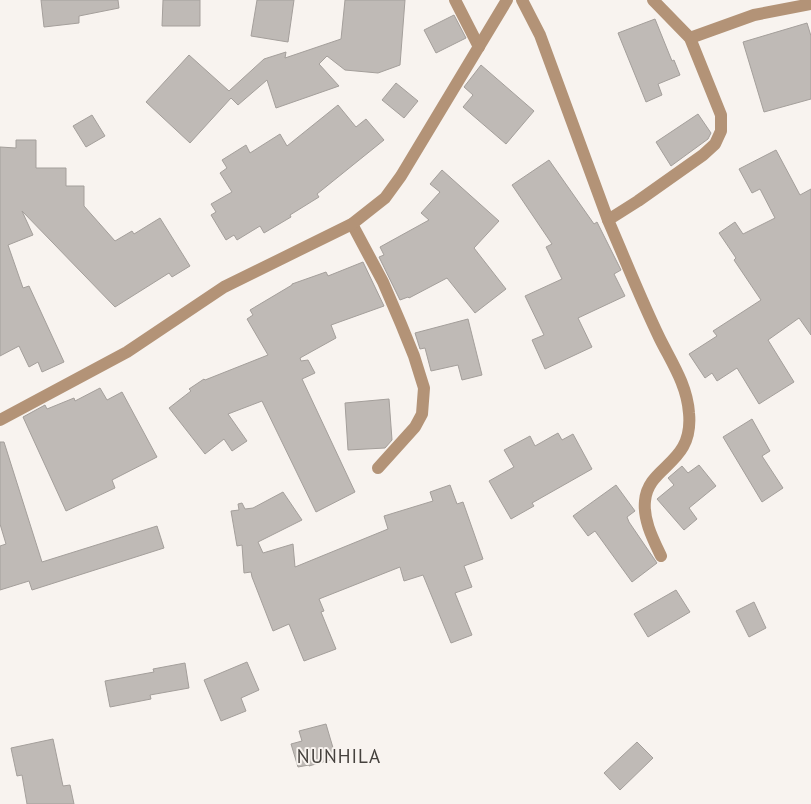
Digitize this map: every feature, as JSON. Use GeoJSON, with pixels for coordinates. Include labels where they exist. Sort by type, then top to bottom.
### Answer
{"type":"FeatureCollection","features":[{"type":"Feature","properties":{"kind":"street"},"geometry":{"type":"LineString","coordinates":[[455,0],[479,47]]}},
{"type":"Feature","properties":{"kind":"street"},"geometry":{"type":"LineString","coordinates":[[522,0],[540,35],[608,220],[660,340],[678,373],[686,396],[689,413],[688,436],[685,445],[678,455],[653,480],[647,490],[644,502],[648,529],[661,556]]}},
{"type":"Feature","properties":{"kind":"street"},"geometry":{"type":"LineString","coordinates":[[608,220],[703,155],[714,144],[721,131],[721,115],[690,38],[653,0]]}},
{"type":"Feature","properties":{"kind":"street"},"geometry":{"type":"LineString","coordinates":[[0,420],[128,352],[224,287],[352,224],[385,198],[402,176],[479,47],[502,1]]}},
{"type":"Feature","properties":{"kind":"street"},"geometry":{"type":"LineString","coordinates":[[690,38],[754,15],[811,4]]}},
{"type":"Feature","properties":{"kind":"street"},"geometry":{"type":"LineString","coordinates":[[352,224],[383,282],[398,315],[424,388],[422,414],[415,427],[378,468]]}},
{"type":"Feature","properties":{"kind":"building"},"geometry":{"type":"Polygon","coordinates":[[[41,0],[118,0],[119,8],[79,16],[79,23],[44,27],[41,0]]]}},
{"type":"Feature","properties":{"kind":"building"},"geometry":{"type":"Polygon","coordinates":[[[163,0],[200,0],[200,26],[162,26],[163,0]]]}},
{"type":"Feature","properties":{"kind":"building"},"geometry":{"type":"Polygon","coordinates":[[[257,0],[294,0],[288,42],[251,36],[257,0]]]}},
{"type":"Feature","properties":{"kind":"building"},"geometry":{"type":"Polygon","coordinates":[[[345,0],[405,0],[400,65],[378,73],[345,70],[327,56],[319,64],[339,86],[276,108],[267,80],[238,105],[231,98],[190,143],[146,102],[189,55],[229,91],[264,59],[286,52],[285,58],[341,39],[345,0]]]}},
{"type":"Feature","properties":{"kind":"building"},"geometry":{"type":"Polygon","coordinates":[[[454,15],[466,38],[436,53],[424,30],[454,15]]]}},
{"type":"Feature","properties":{"kind":"building"},"geometry":{"type":"Polygon","coordinates":[[[655,19],[672,61],[674,60],[680,75],[658,84],[662,95],[646,102],[618,33],[655,19]]]}},
{"type":"Feature","properties":{"kind":"building"},"geometry":{"type":"Polygon","coordinates":[[[807,23],[811,36],[811,99],[764,112],[743,42],[807,23]]]}},
{"type":"Feature","properties":{"kind":"building"},"geometry":{"type":"Polygon","coordinates":[[[481,65],[534,111],[506,144],[463,107],[473,95],[464,87],[481,65]]]}},
{"type":"Feature","properties":{"kind":"building"},"geometry":{"type":"Polygon","coordinates":[[[396,83],[418,101],[404,118],[382,100],[396,83]]]}},
{"type":"Feature","properties":{"kind":"building"},"geometry":{"type":"Polygon","coordinates":[[[338,105],[356,127],[366,119],[384,140],[317,194],[319,197],[290,215],[291,217],[264,233],[260,226],[237,240],[234,235],[226,240],[211,215],[216,212],[211,204],[232,192],[220,173],[227,168],[222,160],[246,145],[250,153],[280,134],[287,146],[338,105]]]}},
{"type":"Feature","properties":{"kind":"building"},"geometry":{"type":"Polygon","coordinates":[[[698,114],[711,133],[708,139],[671,166],[656,142],[698,114]]]}},
{"type":"Feature","properties":{"kind":"building"},"geometry":{"type":"Polygon","coordinates":[[[92,115],[105,136],[86,147],[73,126],[92,115]]]}},
{"type":"Feature","properties":{"kind":"building"},"geometry":{"type":"Polygon","coordinates":[[[16,140],[36,140],[36,168],[66,168],[66,186],[84,186],[84,206],[115,241],[132,231],[134,234],[160,218],[190,266],[172,277],[169,273],[115,307],[22,211],[33,235],[8,245],[23,288],[29,286],[64,362],[42,372],[38,362],[29,367],[19,346],[0,356],[0,147],[16,148],[16,140]]]}},
{"type":"Feature","properties":{"kind":"building"},"geometry":{"type":"Polygon","coordinates":[[[776,150],[800,195],[811,189],[811,335],[799,318],[768,340],[794,382],[759,404],[737,368],[717,381],[712,373],[705,378],[689,354],[717,336],[713,331],[761,300],[734,260],[736,258],[719,233],[735,222],[743,234],[775,218],[760,189],[752,193],[739,169],[776,150]]]}},
{"type":"Feature","properties":{"kind":"building"},"geometry":{"type":"Polygon","coordinates":[[[549,160],[594,224],[597,222],[621,270],[614,274],[625,296],[578,318],[592,347],[545,369],[532,340],[544,335],[525,296],[562,279],[546,247],[552,244],[512,185],[549,160]]]}},
{"type":"Feature","properties":{"kind":"building"},"geometry":{"type":"Polygon","coordinates":[[[442,170],[499,221],[474,248],[506,289],[475,313],[447,278],[409,298],[400,300],[379,257],[384,255],[380,247],[429,220],[421,213],[440,192],[430,184],[442,170]]]}},
{"type":"Feature","properties":{"kind":"building"},"geometry":{"type":"Polygon","coordinates":[[[363,262],[384,306],[331,325],[336,338],[300,358],[301,361],[308,360],[315,373],[302,379],[355,492],[316,512],[262,401],[228,414],[247,441],[232,451],[224,439],[205,454],[169,408],[191,391],[189,389],[204,379],[268,355],[247,319],[253,315],[250,310],[292,284],[326,272],[328,276],[363,262]]]}},
{"type":"Feature","properties":{"kind":"building"},"geometry":{"type":"Polygon","coordinates":[[[468,319],[482,375],[462,380],[458,365],[431,371],[425,348],[420,349],[415,333],[468,319]]]}},
{"type":"Feature","properties":{"kind":"building"},"geometry":{"type":"Polygon","coordinates":[[[100,388],[107,400],[122,392],[157,457],[112,480],[115,488],[66,511],[23,417],[45,405],[47,409],[74,398],[75,401],[100,388]]]}},
{"type":"Feature","properties":{"kind":"building"},"geometry":{"type":"Polygon","coordinates":[[[389,399],[392,440],[385,448],[348,450],[345,403],[389,399]]]}},
{"type":"Feature","properties":{"kind":"building"},"geometry":{"type":"Polygon","coordinates":[[[752,419],[770,451],[762,456],[783,488],[762,502],[723,437],[752,419]]]}},
{"type":"Feature","properties":{"kind":"building"},"geometry":{"type":"Polygon","coordinates":[[[558,433],[562,440],[573,434],[592,469],[532,503],[534,506],[511,519],[489,481],[514,467],[504,450],[530,436],[535,446],[558,433]]]}},
{"type":"Feature","properties":{"kind":"building"},"geometry":{"type":"Polygon","coordinates":[[[0,442],[4,442],[42,562],[157,526],[164,548],[32,590],[29,581],[0,590],[0,546],[6,544],[0,524],[0,442]]]}},
{"type":"Feature","properties":{"kind":"building"},"geometry":{"type":"Polygon","coordinates":[[[699,465],[716,486],[689,508],[697,519],[684,530],[657,499],[674,485],[668,478],[682,466],[688,473],[699,465]]]}},
{"type":"Feature","properties":{"kind":"building"},"geometry":{"type":"Polygon","coordinates":[[[450,485],[457,504],[463,502],[483,559],[464,566],[472,587],[455,593],[472,635],[451,643],[423,575],[404,581],[400,567],[319,599],[324,611],[321,612],[336,649],[304,661],[289,624],[273,631],[251,572],[244,573],[242,545],[237,546],[231,511],[239,510],[238,504],[242,503],[245,509],[253,508],[283,492],[302,520],[258,542],[263,553],[293,544],[295,567],[388,529],[384,516],[433,501],[430,492],[450,485]]]}},
{"type":"Feature","properties":{"kind":"building"},"geometry":{"type":"Polygon","coordinates":[[[616,485],[635,511],[627,517],[629,522],[657,563],[632,582],[595,531],[588,536],[573,516],[616,485]]]}},
{"type":"Feature","properties":{"kind":"building"},"geometry":{"type":"Polygon","coordinates":[[[676,590],[690,612],[648,637],[634,614],[676,590]]]}},
{"type":"Feature","properties":{"kind":"building"},"geometry":{"type":"Polygon","coordinates":[[[754,602],[766,628],[749,637],[736,611],[754,602]]]}},
{"type":"Feature","properties":{"kind":"building"},"geometry":{"type":"Polygon","coordinates":[[[247,662],[259,690],[241,698],[246,711],[221,721],[204,680],[247,662]]]}},
{"type":"Feature","properties":{"kind":"building"},"geometry":{"type":"Polygon","coordinates":[[[185,663],[189,688],[150,695],[151,699],[110,707],[105,681],[154,672],[153,669],[185,663]]]}},
{"type":"Feature","properties":{"kind":"building"},"geometry":{"type":"Polygon","coordinates":[[[326,724],[336,758],[309,766],[298,767],[291,744],[302,741],[299,731],[326,724]]]}},
{"type":"Feature","properties":{"kind":"building"},"geometry":{"type":"Polygon","coordinates":[[[53,739],[63,786],[70,785],[74,804],[27,804],[22,775],[17,776],[11,748],[53,739]]]}},
{"type":"Feature","properties":{"kind":"building"},"geometry":{"type":"Polygon","coordinates":[[[637,742],[653,758],[620,790],[604,773],[637,742]]]}},
{"type":"Feature","properties":{"kind":"district","name":"NUNHILA"},"geometry":{"type":"Point","coordinates":[339,756]}}]}
